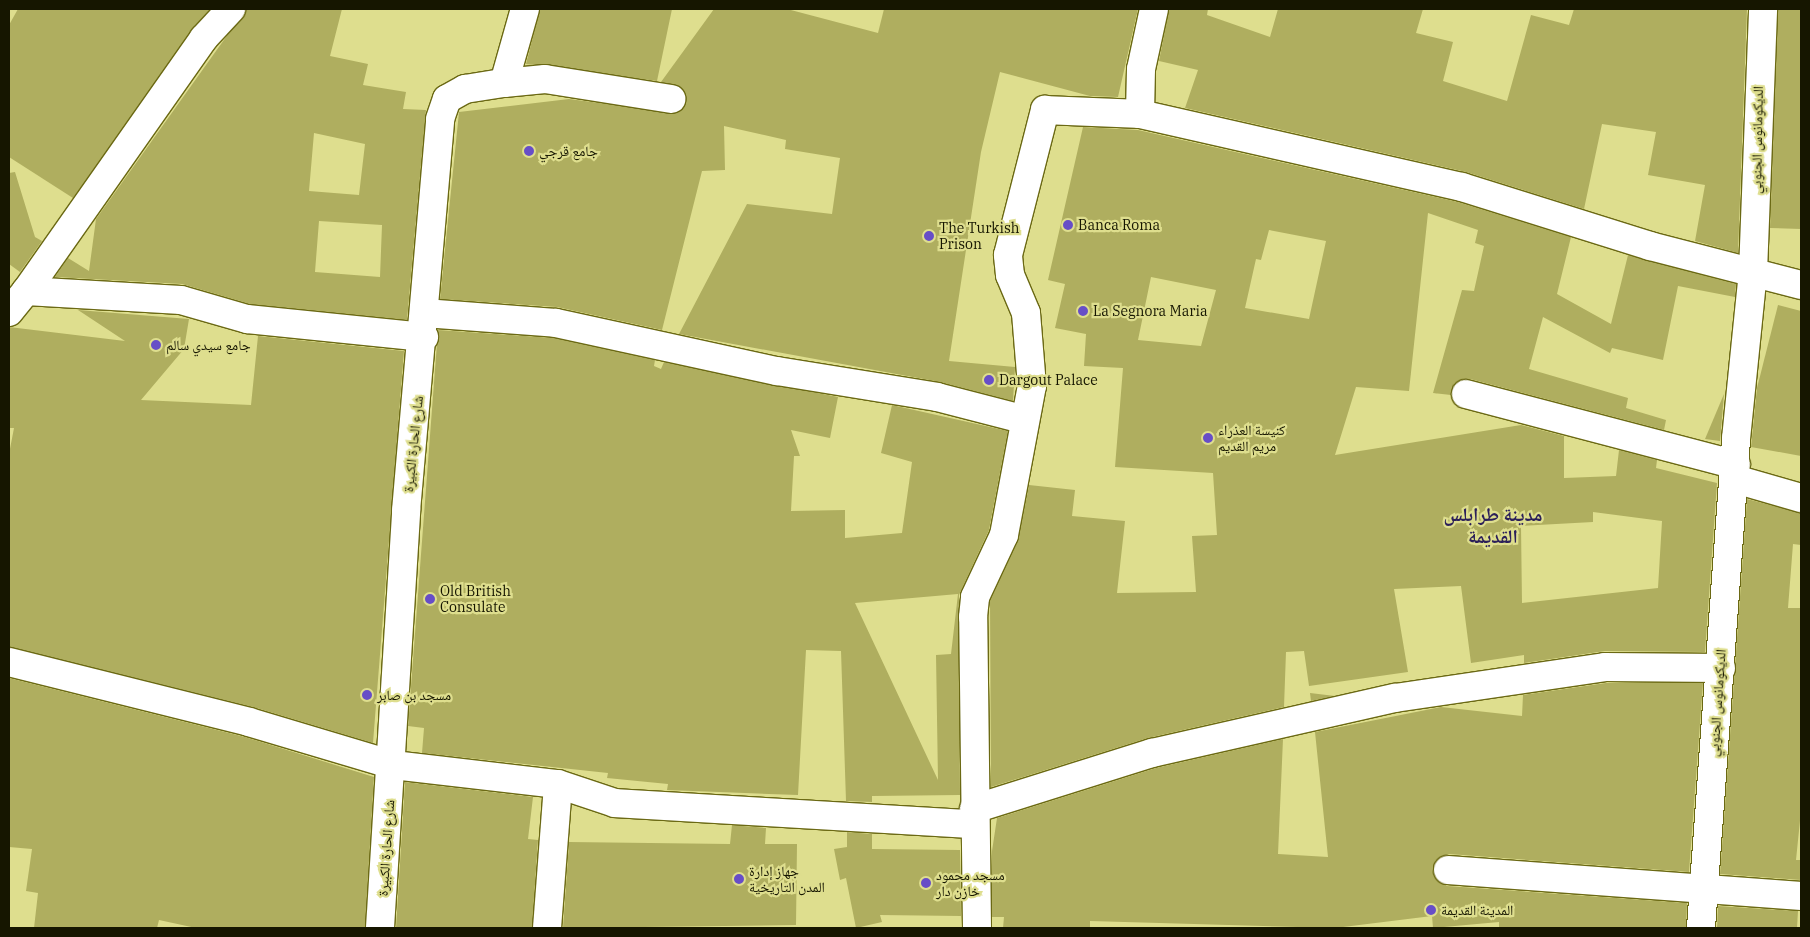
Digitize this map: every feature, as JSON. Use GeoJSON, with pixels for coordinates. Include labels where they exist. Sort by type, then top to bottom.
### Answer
{"type":"FeatureCollection","features":[{"type":"Feature","properties":{"kind":"street"},"geometry":{"type":"LineString","coordinates":[[9,312],[26,291],[204,38],[232,9]]}},
{"type":"Feature","properties":{"kind":"street"},"geometry":{"type":"LineString","coordinates":[[504,83],[521,35],[525,9]]}},
{"type":"Feature","properties":{"kind":"street"},"geometry":{"type":"LineString","coordinates":[[1140,114],[1141,69],[1154,9]]}},
{"type":"Feature","properties":{"kind":"street","name":"الديكومانوس الجنوبي"},"geometry":{"type":"LineString","coordinates":[[1701,928],[1735,472],[1753,272],[1763,9]]}},
{"type":"Feature","properties":{"kind":"street","name":"شارع الحارة الكبيرة"},"geometry":{"type":"LineString","coordinates":[[380,928],[392,765],[406,511],[424,325],[440,118],[447,99],[465,89],[545,79],[671,99]]}},
{"type":"Feature","properties":{"kind":"street"},"geometry":{"type":"LineString","coordinates":[[977,928],[971,644],[975,598],[1004,535],[1022,419],[1032,386],[1032,351],[1008,255],[1046,110],[1140,114],[1462,187],[1650,246],[1801,285]]}},
{"type":"Feature","properties":{"kind":"street"},"geometry":{"type":"LineString","coordinates":[[26,291],[181,300],[247,319],[424,325],[556,323],[777,371],[937,397],[1022,419]]}},
{"type":"Feature","properties":{"kind":"street"},"geometry":{"type":"LineString","coordinates":[[1466,394],[1735,472],[1801,498]]}},
{"type":"Feature","properties":{"kind":"street"},"geometry":{"type":"LineString","coordinates":[[9,662],[249,722],[392,765],[558,784],[615,803],[974,817],[1152,753],[1395,698],[1605,667],[1721,668]]}},
{"type":"Feature","properties":{"kind":"street"},"geometry":{"type":"LineString","coordinates":[[547,928],[558,784]]}},
{"type":"Feature","properties":{"kind":"street"},"geometry":{"type":"LineString","coordinates":[[1448,870],[1703,892],[1801,896]]}},
{"type":"Feature","properties":{"kind":"building"},"geometry":{"type":"Polygon","coordinates":[[[18,9],[210,9],[73,198],[9,157],[9,25],[18,9]]]}},
{"type":"Feature","properties":{"kind":"building"},"geometry":{"type":"Polygon","coordinates":[[[246,9],[342,9],[330,56],[368,64],[363,85],[406,92],[403,109],[426,110],[407,320],[250,304],[182,284],[55,277],[68,258],[89,271],[96,219],[246,9]],[[314,133],[309,191],[359,195],[365,144],[314,133]],[[319,221],[315,272],[380,277],[382,225],[319,221]]]}},
{"type":"Feature","properties":{"kind":"building"},"geometry":{"type":"Polygon","coordinates":[[[540,9],[672,9],[657,81],[526,64],[540,9]]]}},
{"type":"Feature","properties":{"kind":"building"},"geometry":{"type":"Polygon","coordinates":[[[714,9],[787,9],[878,33],[884,9],[1138,9],[1118,97],[1090,96],[1000,72],[981,152],[949,361],[1015,367],[1013,401],[940,382],[679,334],[747,204],[832,214],[840,158],[785,149],[786,140],[724,126],[725,170],[702,171],[662,330],[557,307],[440,299],[459,112],[569,99],[677,113],[686,102],[685,93],[680,87],[661,82],[714,9]]]}},
{"type":"Feature","properties":{"kind":"building"},"geometry":{"type":"Polygon","coordinates":[[[1169,9],[1208,9],[1207,15],[1270,37],[1278,9],[1423,9],[1416,33],[1453,42],[1443,81],[1507,101],[1531,15],[1569,25],[1574,9],[1747,9],[1738,253],[1695,241],[1705,185],[1648,175],[1656,132],[1602,124],[1584,209],[1466,172],[1185,108],[1198,70],[1159,61],[1169,9]]]}},
{"type":"Feature","properties":{"kind":"building"},"geometry":{"type":"Polygon","coordinates":[[[1778,9],[1801,9],[1801,229],[1770,228],[1778,9]]]}},
{"type":"Feature","properties":{"kind":"building"},"geometry":{"type":"Polygon","coordinates":[[[1083,127],[1138,130],[1458,202],[1571,237],[1557,294],[1611,324],[1628,255],[1736,284],[1735,297],[1678,286],[1663,360],[1612,348],[1610,353],[1543,317],[1529,369],[1628,398],[1626,408],[1666,420],[1664,430],[1470,379],[1455,383],[1451,395],[1433,393],[1462,290],[1474,291],[1484,246],[1475,243],[1478,230],[1428,213],[1409,391],[1356,387],[1335,455],[1521,425],[1564,436],[1564,478],[1616,476],[1619,450],[1657,460],[1656,468],[1717,483],[1705,652],[1605,651],[1524,663],[1524,655],[1471,663],[1461,586],[1394,589],[1408,672],[1309,686],[1304,651],[1286,652],[1284,707],[1148,738],[991,787],[990,601],[1018,541],[1029,485],[1075,490],[1072,516],[1125,521],[1117,593],[1196,592],[1192,536],[1217,535],[1213,473],[1115,467],[1123,368],[1084,366],[1086,334],[1055,328],[1065,284],[1048,280],[1083,127]],[[1269,230],[1261,260],[1256,259],[1245,308],[1309,319],[1326,241],[1269,230]],[[1151,277],[1138,340],[1201,346],[1216,290],[1151,277]],[[1593,512],[1593,522],[1521,526],[1522,603],[1658,588],[1662,521],[1593,512]]]}},
{"type":"Feature","properties":{"kind":"building"},"geometry":{"type":"Polygon","coordinates":[[[15,172],[35,237],[42,241],[20,272],[9,264],[9,173],[15,172]]]}},
{"type":"Feature","properties":{"kind":"building"},"geometry":{"type":"Polygon","coordinates":[[[1778,305],[1801,311],[1801,456],[1751,447],[1757,388],[1778,305]]]}},
{"type":"Feature","properties":{"kind":"building"},"geometry":{"type":"Polygon","coordinates":[[[78,310],[189,319],[184,349],[141,400],[251,405],[258,336],[404,351],[373,743],[253,707],[9,647],[9,454],[14,428],[9,428],[9,327],[125,341],[78,310]]]}},
{"type":"Feature","properties":{"kind":"building"},"geometry":{"type":"Polygon","coordinates":[[[438,330],[554,338],[655,360],[654,366],[661,369],[664,362],[838,397],[830,438],[791,430],[800,456],[794,456],[791,511],[845,510],[845,538],[902,533],[912,462],[881,453],[892,405],[1008,431],[989,530],[959,595],[960,795],[872,796],[872,802],[846,801],[841,651],[806,650],[798,795],[667,790],[668,784],[607,778],[608,773],[422,753],[424,728],[408,726],[438,330]],[[958,594],[855,603],[938,780],[936,655],[951,654],[958,594]]]}},
{"type":"Feature","properties":{"kind":"building"},"geometry":{"type":"Polygon","coordinates":[[[1724,394],[1720,441],[1705,439],[1724,394]]]}},
{"type":"Feature","properties":{"kind":"building"},"geometry":{"type":"Polygon","coordinates":[[[1747,499],[1801,513],[1801,545],[1793,544],[1788,608],[1801,608],[1801,811],[1796,860],[1801,860],[1801,880],[1720,874],[1747,499]]]}},
{"type":"Feature","properties":{"kind":"building"},"geometry":{"type":"Polygon","coordinates":[[[9,678],[245,737],[374,777],[365,928],[196,928],[159,920],[157,928],[34,928],[38,893],[26,891],[32,849],[9,847],[9,678]]]}},
{"type":"Feature","properties":{"kind":"building"},"geometry":{"type":"Polygon","coordinates":[[[1606,683],[1703,683],[1689,872],[1449,854],[1435,861],[1434,876],[1447,886],[1687,903],[1686,928],[1499,928],[1499,922],[1433,928],[1432,916],[1335,928],[1090,921],[1090,928],[1003,928],[1004,917],[992,917],[992,851],[997,818],[1156,768],[1283,739],[1278,854],[1328,857],[1315,732],[1441,707],[1522,716],[1523,695],[1606,683]]]}},
{"type":"Feature","properties":{"kind":"building"},"geometry":{"type":"Polygon","coordinates":[[[1310,693],[1335,696],[1311,701],[1310,693]]]}},
{"type":"Feature","properties":{"kind":"building"},"geometry":{"type":"Polygon","coordinates":[[[405,782],[533,797],[528,839],[538,840],[532,928],[396,928],[405,782]]]}},
{"type":"Feature","properties":{"kind":"building"},"geometry":{"type":"Polygon","coordinates":[[[732,825],[766,828],[765,844],[797,844],[796,925],[563,928],[569,842],[730,844],[732,825]]]}},
{"type":"Feature","properties":{"kind":"building","name":"مسجد محمود خازن دار"},"geometry":{"type":"Polygon","coordinates":[[[847,832],[872,834],[872,849],[960,850],[961,916],[880,915],[882,922],[856,928],[846,878],[840,880],[834,849],[847,847],[847,832]]]}},
{"type":"Feature","properties":{"kind":"building"},"geometry":{"type":"Polygon","coordinates":[[[1718,906],[1798,911],[1797,928],[1717,928],[1718,906]]]}},
{"type":"Feature","properties":{"kind":"place","name":"جامع قرجي"},"geometry":{"type":"Point","coordinates":[529,151]}},
{"type":"Feature","properties":{"kind":"place","name":"Banca Roma"},"geometry":{"type":"Point","coordinates":[1068,225]}},
{"type":"Feature","properties":{"kind":"place","name":"The Turkish Prison"},"geometry":{"type":"Point","coordinates":[929,236]}},
{"type":"Feature","properties":{"kind":"place","name":"La Segnora Maria"},"geometry":{"type":"Point","coordinates":[1083,311]}},
{"type":"Feature","properties":{"kind":"place","name":"جامع سيدي سالم"},"geometry":{"type":"Point","coordinates":[156,345]}},
{"type":"Feature","properties":{"kind":"place","name":"Dargout Palace"},"geometry":{"type":"Point","coordinates":[989,380]}},
{"type":"Feature","properties":{"kind":"place","name":"كنيسة العذراء مريم القديم"},"geometry":{"type":"Point","coordinates":[1208,438]}},
{"type":"Feature","properties":{"kind":"place","name":"Old British Consulate"},"geometry":{"type":"Point","coordinates":[430,599]}},
{"type":"Feature","properties":{"kind":"place","name":"مسجد بن صابر"},"geometry":{"type":"Point","coordinates":[367,695]}},
{"type":"Feature","properties":{"kind":"place","name":"جهاز إدارة المدن التاريخية"},"geometry":{"type":"Point","coordinates":[739,879]}},
{"type":"Feature","properties":{"kind":"place","name":"مسجد محمود خازن دار"},"geometry":{"type":"Point","coordinates":[926,883]}},
{"type":"Feature","properties":{"kind":"place","name":"المدينة القديمة"},"geometry":{"type":"Point","coordinates":[1431,910]}},
{"type":"Feature","properties":{"kind":"district","name":"مدينة طرابلس القديمة"},"geometry":{"type":"Point","coordinates":[1493,526]}}]}
